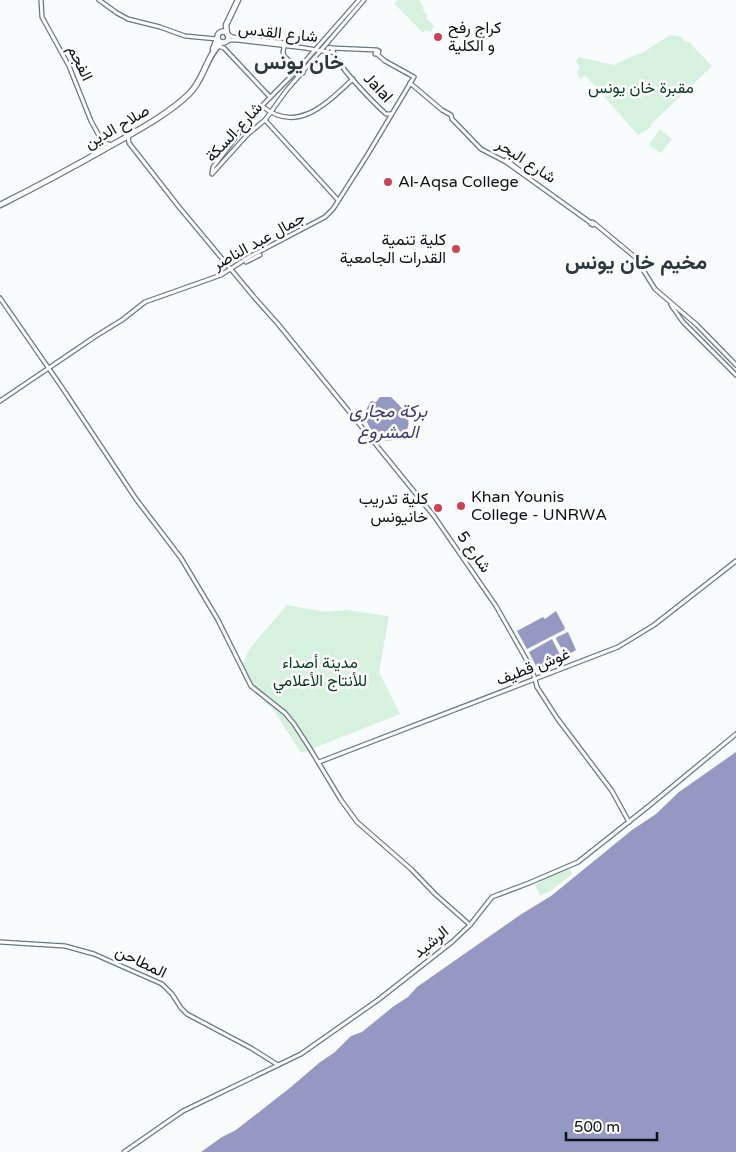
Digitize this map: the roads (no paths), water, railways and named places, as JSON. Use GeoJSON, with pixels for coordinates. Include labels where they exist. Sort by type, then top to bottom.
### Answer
{"type":"FeatureCollection","features":[{"type":"Feature","properties":{"kind":"highway","name":"صلاح الدين"},"geometry":{"type":"LineString","coordinates":[[0,204],[122,140],[192,90],[204,72],[237,0]]}},
{"type":"Feature","properties":{"kind":"highway","name":"صلاح الدين"},"geometry":{"type":"LineString","coordinates":[[226,25],[232,11]]}},
{"type":"Feature","properties":{"kind":"highway"},"geometry":{"type":"LineString","coordinates":[[219,41],[228,39],[226,25]]}},
{"type":"Feature","properties":{"kind":"highway"},"geometry":{"type":"LineString","coordinates":[[226,25],[234,37]]}},
{"type":"Feature","properties":{"kind":"highway"},"geometry":{"type":"LineString","coordinates":[[219,41],[224,32],[228,34]]}},
{"type":"Feature","properties":{"kind":"highway","name":"صلاح الدين"},"geometry":{"type":"LineString","coordinates":[[62,171],[146,124]]}},
{"type":"Feature","properties":{"kind":"main road","name":"الفجم"},"geometry":{"type":"LineString","coordinates":[[41,0],[42,17],[69,66],[87,112],[100,137]]}},
{"type":"Feature","properties":{"kind":"main road"},"geometry":{"type":"LineString","coordinates":[[100,0],[128,19],[165,28],[185,36],[219,41]]}},
{"type":"Feature","properties":{"kind":"main road"},"geometry":{"type":"LineString","coordinates":[[100,0],[121,14],[135,20],[190,36],[213,38],[219,41],[271,97]]}},
{"type":"Feature","properties":{"kind":"main road","name":"شارع السكة"},"geometry":{"type":"LineString","coordinates":[[359,0],[317,49],[262,106],[213,167],[212,174],[244,138],[265,120],[303,72],[329,50],[364,0]]}},
{"type":"Feature","properties":{"kind":"main road","name":"شارع القدس"},"geometry":{"type":"LineString","coordinates":[[228,34],[234,37],[317,49]]}},
{"type":"Feature","properties":{"kind":"main road"},"geometry":{"type":"LineString","coordinates":[[212,39],[219,41]]}},
{"type":"Feature","properties":{"kind":"main road","name":"شارع القدس"},"geometry":{"type":"LineString","coordinates":[[219,41],[234,40],[376,53],[385,61],[414,77]]}},
{"type":"Feature","properties":{"kind":"main road"},"geometry":{"type":"LineString","coordinates":[[281,45],[284,47],[284,56],[303,72]]}},
{"type":"Feature","properties":{"kind":"main road","name":"Jalal"},"geometry":{"type":"LineString","coordinates":[[329,50],[388,120]]}},
{"type":"Feature","properties":{"kind":"main road","name":"جمال عبد الناصر"},"geometry":{"type":"LineString","coordinates":[[0,401],[122,320],[145,302],[216,278],[326,218],[335,208],[369,154],[414,77]]}},
{"type":"Feature","properties":{"kind":"main road"},"geometry":{"type":"LineString","coordinates":[[270,113],[293,118],[309,114],[353,80]]}},
{"type":"Feature","properties":{"kind":"main road"},"geometry":{"type":"LineString","coordinates":[[262,106],[270,113],[292,119],[310,115],[353,80]]}},
{"type":"Feature","properties":{"kind":"main road","name":"Jalal"},"geometry":{"type":"LineString","coordinates":[[353,80],[386,114],[391,114]]}},
{"type":"Feature","properties":{"kind":"main road","name":"شارع البحر"},"geometry":{"type":"LineString","coordinates":[[410,83],[442,110],[451,115],[485,149],[520,171],[629,251],[636,258],[654,288],[670,303]]}},
{"type":"Feature","properties":{"kind":"main road"},"geometry":{"type":"LineString","coordinates":[[276,105],[278,114]]}},
{"type":"Feature","properties":{"kind":"main road"},"geometry":{"type":"LineString","coordinates":[[265,120],[338,200]]}},
{"type":"Feature","properties":{"kind":"main road","name":"جمال عبد الناصر"},"geometry":{"type":"LineString","coordinates":[[232,270],[249,257],[323,219],[338,200],[388,120]]}},
{"type":"Feature","properties":{"kind":"main road"},"geometry":{"type":"LineString","coordinates":[[128,136],[132,146]]}},
{"type":"Feature","properties":{"kind":"main road"},"geometry":{"type":"LineString","coordinates":[[100,137],[104,143],[109,144]]}},
{"type":"Feature","properties":{"kind":"main road"},"geometry":{"type":"LineString","coordinates":[[99,149],[102,145],[100,137]]}},
{"type":"Feature","properties":{"kind":"main road"},"geometry":{"type":"LineString","coordinates":[[122,140],[132,146]]}},
{"type":"Feature","properties":{"kind":"main road","name":"شارع 5"},"geometry":{"type":"LineString","coordinates":[[132,146],[164,188],[278,324],[424,504],[483,586],[501,615],[535,680]]}},
{"type":"Feature","properties":{"kind":"main road"},"geometry":{"type":"LineString","coordinates":[[0,298],[136,499],[181,558],[225,633],[250,683],[257,691],[285,713],[302,735],[341,800],[357,822],[405,863],[470,925]]}},
{"type":"Feature","properties":{"kind":"main road"},"geometry":{"type":"LineString","coordinates":[[670,303],[696,325],[736,365]]}},
{"type":"Feature","properties":{"kind":"main road"},"geometry":{"type":"LineString","coordinates":[[670,303],[683,322],[736,375]]}},
{"type":"Feature","properties":{"kind":"main road","name":"غوش قطيف"},"geometry":{"type":"LineString","coordinates":[[319,762],[606,652],[654,626],[736,561]]}},
{"type":"Feature","properties":{"kind":"main road"},"geometry":{"type":"LineString","coordinates":[[535,680],[537,687],[563,727],[614,794],[629,822]]}},
{"type":"Feature","properties":{"kind":"main road","name":"الرشيد"},"geometry":{"type":"LineString","coordinates":[[124,1152],[184,1111],[306,1050],[378,1000],[463,932],[492,897],[562,868],[572,866],[736,734]]}},
{"type":"Feature","properties":{"kind":"main road","name":"المطاحن"},"geometry":{"type":"LineString","coordinates":[[0,942],[65,946],[94,954],[124,967],[162,984],[187,1014],[259,1052],[278,1065]]}},
{"type":"Feature","properties":{"kind":"water","name":"بركة مجارى المشروع"},"geometry":{"type":"Polygon","coordinates":[[[380,397],[391,397],[407,416],[407,429],[399,438],[387,441],[381,440],[375,436],[369,426],[365,416],[366,410],[371,401],[376,402],[380,397]]]}},
{"type":"Feature","properties":{"kind":"water"},"geometry":{"type":"Polygon","coordinates":[[[556,611],[565,628],[564,630],[527,649],[517,631],[543,617],[545,619],[556,611]]]}},
{"type":"Feature","properties":{"kind":"water"},"geometry":{"type":"Polygon","coordinates":[[[568,632],[576,650],[566,656],[556,639],[568,632]]]}},
{"type":"Feature","properties":{"kind":"water"},"geometry":{"type":"Polygon","coordinates":[[[552,639],[561,657],[551,663],[549,662],[548,665],[538,670],[529,652],[552,639]]]}},
{"type":"Feature","properties":{"kind":"water"},"geometry":{"type":"Polygon","coordinates":[[[736,752],[736,1152],[201,1152],[222,1137],[236,1130],[335,1052],[351,1036],[362,1032],[408,997],[417,987],[520,915],[551,896],[632,830],[656,814],[679,792],[736,752]]]}},
{"type":"Feature","properties":{"kind":"place","name":"كراج رفح و الكلية"},"geometry":{"type":"Point","coordinates":[438,37]}},
{"type":"Feature","properties":{"kind":"place","name":"Al-Aqsa College"},"geometry":{"type":"Point","coordinates":[388,182]}},
{"type":"Feature","properties":{"kind":"place","name":"كلية تنمية القدرات الجامعية"},"geometry":{"type":"Point","coordinates":[456,249]}},
{"type":"Feature","properties":{"kind":"place","name":"Khan Younis College - UNRWA"},"geometry":{"type":"Point","coordinates":[461,506]}},
{"type":"Feature","properties":{"kind":"place","name":"كلية تدريب خانيونس"},"geometry":{"type":"Point","coordinates":[438,508]}},
{"type":"Feature","properties":{"kind":"district","name":"خان يونس"},"geometry":{"type":"Point","coordinates":[299,62]}},
{"type":"Feature","properties":{"kind":"district","name":"مخيم خان يونس"},"geometry":{"type":"Point","coordinates":[636,262]}},
{"type":"Feature","properties":{"kind":"park label","name":"مقبرة خان يونس"},"geometry":{"type":"Point","coordinates":[641,88]}},
{"type":"Feature","properties":{"kind":"park label","name":"مدينة أصداء للأنتاج الأعلامي"},"geometry":{"type":"Point","coordinates":[320,672]}}]}
